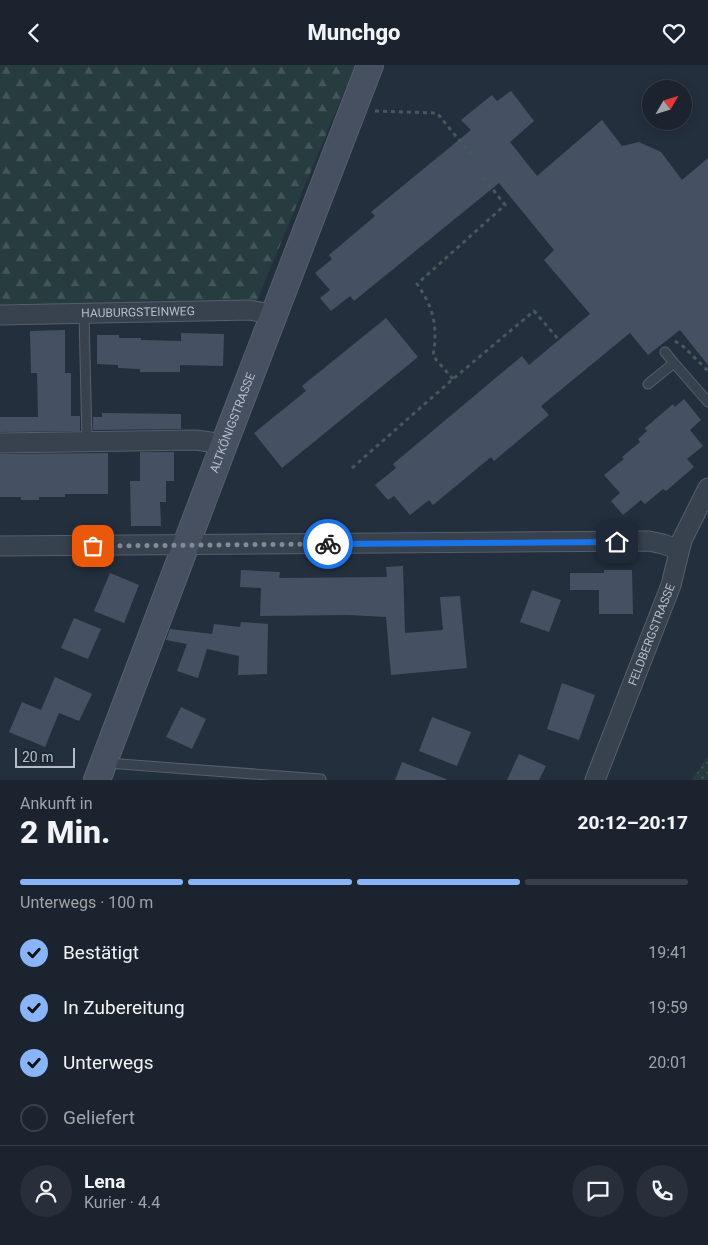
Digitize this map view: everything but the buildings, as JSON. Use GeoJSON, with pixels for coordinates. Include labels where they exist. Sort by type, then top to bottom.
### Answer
{"type":"FeatureCollection","features":[{"type":"Feature","properties":{"kind":"street","name":"ALTKÖNIGSTRASSE"},"geometry":{"type":"LineString","coordinates":[[101,772],[223,447],[370,65]]}},
{"type":"Feature","properties":{"kind":"street","name":"HAUBURGSTEINWEG"},"geometry":{"type":"LineString","coordinates":[[0,315],[250,311],[274,315]]}},
{"type":"Feature","properties":{"kind":"street"},"geometry":{"type":"LineString","coordinates":[[0,443],[196,440],[210,442],[223,447]]}},
{"type":"Feature","properties":{"kind":"street","name":"FELDBERGSTRASSE"},"geometry":{"type":"LineString","coordinates":[[595,780],[670,585],[679,550],[708,488]]}},
{"type":"Feature","properties":{"kind":"street"},"geometry":{"type":"LineString","coordinates":[[0,546],[649,541],[679,550]]}},
{"type":"Feature","properties":{"kind":"lane"},"geometry":{"type":"LineString","coordinates":[[84,314],[87,443]]}},
{"type":"Feature","properties":{"kind":"lane"},"geometry":{"type":"LineString","coordinates":[[665,352],[708,402]]}},
{"type":"Feature","properties":{"kind":"lane"},"geometry":{"type":"LineString","coordinates":[[648,384],[674,363]]}},
{"type":"Feature","properties":{"kind":"lane"},"geometry":{"type":"LineString","coordinates":[[101,772],[321,779]]}},
{"type":"Feature","properties":{"kind":"path"},"geometry":{"type":"LineString","coordinates":[[353,111],[437,113],[473,157]]}},
{"type":"Feature","properties":{"kind":"path"},"geometry":{"type":"LineString","coordinates":[[453,379],[433,356],[435,321],[417,284],[505,205],[484,178]]}},
{"type":"Feature","properties":{"kind":"path"},"geometry":{"type":"LineString","coordinates":[[352,468],[534,311],[559,340]]}},
{"type":"Feature","properties":{"kind":"path"},"geometry":{"type":"LineString","coordinates":[[670,338],[684,347],[708,371]]}},
{"type":"Feature","properties":{"kind":"green space"},"geometry":{"type":"Polygon","coordinates":[[[0,65],[355,65],[256,303],[0,304],[0,65]]]}},
{"type":"Feature","properties":{"kind":"green space"},"geometry":{"type":"Polygon","coordinates":[[[708,756],[708,780],[692,780],[708,756]]]}},
{"type":"Feature","properties":{"kind":"way so far"},"geometry":{"type":"LineString","coordinates":[[93,546],[328,544]]}},
{"type":"Feature","properties":{"kind":"route"},"geometry":{"type":"LineString","coordinates":[[328,544],[617,542]]}}]}
